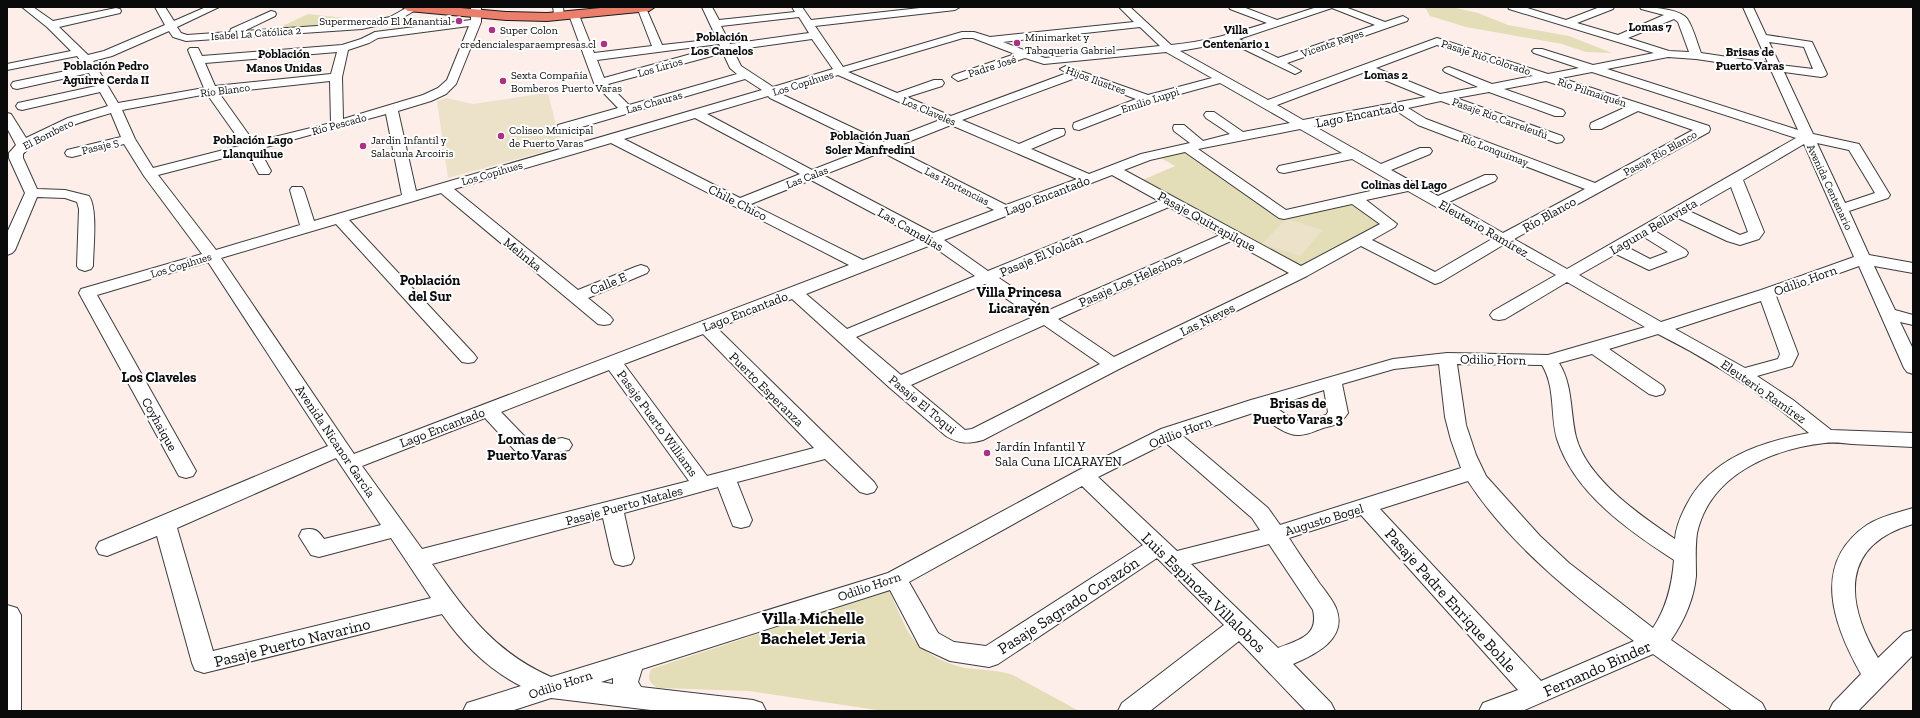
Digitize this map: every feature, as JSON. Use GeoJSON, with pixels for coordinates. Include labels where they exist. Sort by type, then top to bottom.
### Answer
{"type":"FeatureCollection","features":[{"type":"Feature","properties":{"kind":"main road"},"geometry":{"type":"LineString","coordinates":[[411,7],[476,14],[520,16],[558,12],[574,15],[637,8]]}},
{"type":"Feature","properties":{"kind":"street","name":"Avenida Nicanor García"},"geometry":{"type":"LineString","coordinates":[[27,7],[51,25],[86,60],[104,88],[115,108],[128,139],[149,173],[212,256],[345,456],[449,604],[474,637],[490,652],[508,665],[548,687],[753,711]]}},
{"type":"Feature","properties":{"kind":"street"},"geometry":{"type":"LineString","coordinates":[[160,7],[172,26]]}},
{"type":"Feature","properties":{"kind":"street"},"geometry":{"type":"LineString","coordinates":[[17,85],[86,60],[108,54],[214,7]]}},
{"type":"Feature","properties":{"kind":"street","name":"Isabel La Católica 2"},"geometry":{"type":"LineString","coordinates":[[172,26],[181,37],[376,24],[393,19],[411,7]]}},
{"type":"Feature","properties":{"kind":"street","name":"Las Hortencias"},"geometry":{"type":"LineString","coordinates":[[706,7],[733,64],[745,75],[772,92],[778,98],[882,147],[1006,211]]}},
{"type":"Feature","properties":{"kind":"street"},"geometry":{"type":"LineString","coordinates":[[876,7],[882,16]]}},
{"type":"Feature","properties":{"kind":"street"},"geometry":{"type":"LineString","coordinates":[[808,24],[956,7]]}},
{"type":"Feature","properties":{"kind":"street","name":"Eleuterio Ramírez"},"geometry":{"type":"LineString","coordinates":[[1124,7],[1169,49],[1658,327],[1716,357],[1786,403],[1826,436]]}},
{"type":"Feature","properties":{"kind":"street"},"geometry":{"type":"LineString","coordinates":[[1234,7],[1277,23]]}},
{"type":"Feature","properties":{"kind":"street"},"geometry":{"type":"LineString","coordinates":[[1044,61],[1194,46],[1230,38],[1327,7]]}},
{"type":"Feature","properties":{"kind":"street","name":"Vicente Reyes"},"geometry":{"type":"LineString","coordinates":[[1336,7],[1385,25]]}},
{"type":"Feature","properties":{"kind":"street"},"geometry":{"type":"LineString","coordinates":[[1567,23],[1609,7]]}},
{"type":"Feature","properties":{"kind":"street"},"geometry":{"type":"LineString","coordinates":[[1645,7],[1674,15],[1685,22],[1696,56]]}},
{"type":"Feature","properties":{"kind":"street","name":"Avenida Centenario"},"geometry":{"type":"LineString","coordinates":[[1748,7],[1764,38],[1807,137],[1913,368]]}},
{"type":"Feature","properties":{"kind":"street"},"geometry":{"type":"LineString","coordinates":[[637,8],[658,48]]}},
{"type":"Feature","properties":{"kind":"street"},"geometry":{"type":"LineString","coordinates":[[1520,8],[1668,54]]}},
{"type":"Feature","properties":{"kind":"street"},"geometry":{"type":"LineString","coordinates":[[51,25],[116,10]]}},
{"type":"Feature","properties":{"kind":"street"},"geometry":{"type":"LineString","coordinates":[[715,24],[799,10],[840,72]]}},
{"type":"Feature","properties":{"kind":"street"},"geometry":{"type":"LineString","coordinates":[[225,35],[271,14]]}},
{"type":"Feature","properties":{"kind":"street"},"geometry":{"type":"LineString","coordinates":[[264,171],[251,147],[211,91],[196,54],[276,59],[343,48],[365,41],[375,35],[476,14]]}},
{"type":"Feature","properties":{"kind":"street","name":"Río Pescado"},"geometry":{"type":"LineString","coordinates":[[149,173],[337,125],[427,98],[442,91],[450,85],[476,14]]}},
{"type":"Feature","properties":{"kind":"street"},"geometry":{"type":"LineString","coordinates":[[574,15],[600,83],[627,110]]}},
{"type":"Feature","properties":{"kind":"street"},"geometry":{"type":"LineString","coordinates":[[1618,39],[1674,15]]}},
{"type":"Feature","properties":{"kind":"street","name":"Vicente Reyes"},"geometry":{"type":"LineString","coordinates":[[1278,62],[1403,19]]}},
{"type":"Feature","properties":{"kind":"street"},"geometry":{"type":"LineString","coordinates":[[989,40],[1143,24]]}},
{"type":"Feature","properties":{"kind":"street","name":"Los Lirios"},"geometry":{"type":"LineString","coordinates":[[600,83],[725,45],[815,35]]}},
{"type":"Feature","properties":{"kind":"street","name":"Los Copihues"},"geometry":{"type":"LineString","coordinates":[[87,293],[442,187],[614,139],[962,35],[974,35],[989,40]]}},
{"type":"Feature","properties":{"kind":"street"},"geometry":{"type":"LineString","coordinates":[[1230,38],[1295,70]]}},
{"type":"Feature","properties":{"kind":"street","name":"Lago Encantado"},"geometry":{"type":"LineString","coordinates":[[345,456],[488,409],[1146,157],[1241,136],[1668,54],[1696,56],[1821,74],[1808,44],[1764,38]]}},
{"type":"Feature","properties":{"kind":"street","name":"Hijos Ilustres"},"geometry":{"type":"LineString","coordinates":[[989,40],[1147,99]]}},
{"type":"Feature","properties":{"kind":"street","name":"Pasaje Río Colorado"},"geometry":{"type":"LineString","coordinates":[[1267,104],[1437,41],[1547,78]]}},
{"type":"Feature","properties":{"kind":"street"},"geometry":{"type":"LineString","coordinates":[[590,57],[658,48],[725,45]]}},
{"type":"Feature","properties":{"kind":"street"},"geometry":{"type":"LineString","coordinates":[[337,125],[336,76],[343,48]]}},
{"type":"Feature","properties":{"kind":"street"},"geometry":{"type":"LineString","coordinates":[[1538,51],[1807,137],[1854,147],[1883,195],[1841,209]]}},
{"type":"Feature","properties":{"kind":"street","name":"Padre José"},"geometry":{"type":"LineString","coordinates":[[958,77],[1026,54]]}},
{"type":"Feature","properties":{"kind":"street"},"geometry":{"type":"LineString","coordinates":[[10,67],[86,60]]}},
{"type":"Feature","properties":{"kind":"street","name":"Pasaje Río Carreleufú"},"geometry":{"type":"LineString","coordinates":[[1366,68],[1441,98],[1557,139]]}},
{"type":"Feature","properties":{"kind":"street"},"geometry":{"type":"LineString","coordinates":[[1449,70],[1490,88],[1559,113]]}},
{"type":"Feature","properties":{"kind":"street","name":"Los Claveles"},"geometry":{"type":"LineString","coordinates":[[840,72],[1089,179]]}},
{"type":"Feature","properties":{"kind":"street","name":"Las Calas"},"geometry":{"type":"LineString","coordinates":[[740,203],[1008,98],[1077,74]]}},
{"type":"Feature","properties":{"kind":"street","name":"Las Chauras"},"geometry":{"type":"LineString","coordinates":[[563,128],[745,75]]}},
{"type":"Feature","properties":{"kind":"street","name":"Río Blanco"},"geometry":{"type":"LineString","coordinates":[[115,108],[175,96],[336,76]]}},
{"type":"Feature","properties":{"kind":"street","name":"Río Pilmaiquén"},"geometry":{"type":"LineString","coordinates":[[1547,78],[1637,107]]}},
{"type":"Feature","properties":{"kind":"street","name":"Emilio Luppi"},"geometry":{"type":"LineString","coordinates":[[1079,126],[1147,99],[1222,79]]}},
{"type":"Feature","properties":{"kind":"street"},"geometry":{"type":"LineString","coordinates":[[895,96],[938,83]]}},
{"type":"Feature","properties":{"kind":"street"},"geometry":{"type":"LineString","coordinates":[[22,106],[104,88]]}},
{"type":"Feature","properties":{"kind":"street","name":"Río Lonquimay"},"geometry":{"type":"LineString","coordinates":[[1397,106],[1422,122],[1596,188]]}},
{"type":"Feature","properties":{"kind":"street"},"geometry":{"type":"LineString","coordinates":[[1596,126],[1637,107]]}},
{"type":"Feature","properties":{"kind":"street","name":"Pasaje Río Blanco"},"geometry":{"type":"LineString","coordinates":[[1596,188],[1704,129],[1637,107]]}},
{"type":"Feature","properties":{"kind":"street","name":"El Bombero"},"geometry":{"type":"LineString","coordinates":[[32,193],[16,158],[16,153],[23,145],[80,118],[115,108]]}},
{"type":"Feature","properties":{"kind":"street"},"geometry":{"type":"LineString","coordinates":[[391,109],[410,197]]}},
{"type":"Feature","properties":{"kind":"street","name":"Las Camelias"},"geometry":{"type":"LineString","coordinates":[[697,114],[932,239],[1113,365]]}},
{"type":"Feature","properties":{"kind":"street"},"geometry":{"type":"LineString","coordinates":[[1210,115],[1241,136]]}},
{"type":"Feature","properties":{"kind":"street"},"geometry":{"type":"LineString","coordinates":[[7,117],[23,145]]}},
{"type":"Feature","properties":{"kind":"street"},"geometry":{"type":"LineString","coordinates":[[1179,128],[1193,146],[1284,215],[1410,186]]}},
{"type":"Feature","properties":{"kind":"street"},"geometry":{"type":"LineString","coordinates":[[1020,149],[1059,132]]}},
{"type":"Feature","properties":{"kind":"street","name":"Laguna Bellavista"},"geometry":{"type":"LineString","coordinates":[[1499,314],[1568,276],[1807,137]]}},
{"type":"Feature","properties":{"kind":"street","name":"Pasaje 5"},"geometry":{"type":"LineString","coordinates":[[72,153],[128,139]]}},
{"type":"Feature","properties":{"kind":"street","name":"Chile Chico"},"geometry":{"type":"LineString","coordinates":[[614,139],[862,266]]}},
{"type":"Feature","properties":{"kind":"street"},"geometry":{"type":"LineString","coordinates":[[1381,169],[1426,151]]}},
{"type":"Feature","properties":{"kind":"street"},"geometry":{"type":"LineString","coordinates":[[1284,169],[1355,154]]}},
{"type":"Feature","properties":{"kind":"street","name":"Pasaje Quitrapilque"},"geometry":{"type":"LineString","coordinates":[[1113,170],[1301,273]]}},
{"type":"Feature","properties":{"kind":"street"},"geometry":{"type":"LineString","coordinates":[[1437,202],[1490,178]]}},
{"type":"Feature","properties":{"kind":"street"},"geometry":{"type":"LineString","coordinates":[[1678,212],[1732,238],[1740,240],[1754,236],[1756,232],[1735,178]]}},
{"type":"Feature","properties":{"kind":"street","name":"Melinka"},"geometry":{"type":"LineString","coordinates":[[442,187],[604,320]]}},
{"type":"Feature","properties":{"kind":"street","name":"Río Blanco"},"geometry":{"type":"LineString","coordinates":[[1361,240],[1435,279],[1503,239],[1596,188]]}},
{"type":"Feature","properties":{"kind":"street"},"geometry":{"type":"LineString","coordinates":[[297,190],[308,227]]}},
{"type":"Feature","properties":{"kind":"street"},"geometry":{"type":"LineString","coordinates":[[7,250],[32,193],[65,194],[84,200],[86,209],[85,266]]}},
{"type":"Feature","properties":{"kind":"street","name":"Las Nieves"},"geometry":{"type":"LineString","coordinates":[[1113,365],[1301,273],[1390,224],[1355,199]]}},
{"type":"Feature","properties":{"kind":"street","name":"Pasaje El Volcán"},"geometry":{"type":"LineString","coordinates":[[844,336],[988,278],[1171,201]]}},
{"type":"Feature","properties":{"kind":"street"},"geometry":{"type":"LineString","coordinates":[[339,218],[468,358]]}},
{"type":"Feature","properties":{"kind":"street"},"geometry":{"type":"LineString","coordinates":[[1616,248],[1649,265],[1680,253],[1644,231]]}},
{"type":"Feature","properties":{"kind":"street","name":"Pasaje Los Helechos"},"geometry":{"type":"LineString","coordinates":[[897,384],[1232,235]]}},
{"type":"Feature","properties":{"kind":"street"},"geometry":{"type":"LineString","coordinates":[[1864,259],[1913,268]]}},
{"type":"Feature","properties":{"kind":"street","name":"Odilio Horn"},"geometry":{"type":"LineString","coordinates":[[476,711],[548,687],[896,579],[1084,476],[1168,434],[1258,404],[1393,364],[1447,358],[1548,360],[1595,348],[1767,294],[1864,259]]}},
{"type":"Feature","properties":{"kind":"street","name":"Calle E"},"geometry":{"type":"LineString","coordinates":[[576,297],[641,270]]}},
{"type":"Feature","properties":{"kind":"street","name":"Pasaje El Toqui"},"geometry":{"type":"LineString","coordinates":[[794,292],[897,384],[962,437],[976,435],[1113,365]]}},
{"type":"Feature","properties":{"kind":"street","name":"Coyhaique"},"geometry":{"type":"LineString","coordinates":[[87,293],[186,471]]}},
{"type":"Feature","properties":{"kind":"street"},"geometry":{"type":"LineString","coordinates":[[1744,374],[1786,362],[1789,354],[1767,294]]}},
{"type":"Feature","properties":{"kind":"street"},"geometry":{"type":"LineString","coordinates":[[1888,313],[1913,320]]}},
{"type":"Feature","properties":{"kind":"street","name":"Puerto Esperanza"},"geometry":{"type":"LineString","coordinates":[[706,326],[829,451],[867,487]]}},
{"type":"Feature","properties":{"kind":"street"},"geometry":{"type":"LineString","coordinates":[[1595,348],[1656,390]]}},
{"type":"Feature","properties":{"kind":"street"},"geometry":{"type":"LineString","coordinates":[[1447,358],[1451,374],[1453,411],[1458,433],[1473,472],[1509,518],[1541,550],[1593,596],[1753,711]]}},
{"type":"Feature","properties":{"kind":"street"},"geometry":{"type":"LineString","coordinates":[[1548,360],[1557,370],[1567,439],[1586,472],[1601,490],[1627,515],[1659,540],[1684,556]]}},
{"type":"Feature","properties":{"kind":"street","name":"Pasaje Puerto Williams"},"geometry":{"type":"LineString","coordinates":[[613,362],[702,485]]}},
{"type":"Feature","properties":{"kind":"street"},"geometry":{"type":"LineString","coordinates":[[1258,404],[1283,423],[1298,429],[1332,419],[1338,413],[1332,381]]}},
{"type":"Feature","properties":{"kind":"street"},"geometry":{"type":"LineString","coordinates":[[488,409],[527,451],[562,445]]}},
{"type":"Feature","properties":{"kind":"street"},"geometry":{"type":"LineString","coordinates":[[1168,434],[1260,513],[1328,616],[1326,632],[1320,639],[1275,660]]}},
{"type":"Feature","properties":{"kind":"street","name":"Fernando Binder"},"geometry":{"type":"LineString","coordinates":[[1492,711],[1538,694],[1656,642],[1670,622],[1679,601],[1684,578],[1686,535],[1691,516],[1700,499],[1711,484],[1741,461],[1759,452],[1801,440],[1826,436],[1913,440]]}},
{"type":"Feature","properties":{"kind":"street","name":"Pasaje Puerto Natales"},"geometry":{"type":"LineString","coordinates":[[418,559],[829,451]]}},
{"type":"Feature","properties":{"kind":"street"},"geometry":{"type":"LineString","coordinates":[[107,548],[165,524],[345,456]]}},
{"type":"Feature","properties":{"kind":"street","name":"Augusto Bogel"},"geometry":{"type":"LineString","coordinates":[[1166,553],[1274,535],[1473,472]]}},
{"type":"Feature","properties":{"kind":"street","name":"Luis Espinoza Villalobos"},"geometry":{"type":"LineString","coordinates":[[1084,476],[1166,553],[1239,627],[1275,660],[1322,711]]}},
{"type":"Feature","properties":{"kind":"street"},"geometry":{"type":"LineString","coordinates":[[725,479],[741,520]]}},
{"type":"Feature","properties":{"kind":"street","name":"Pasaje Padre Enrique Bohle"},"geometry":{"type":"LineString","coordinates":[[1365,506],[1538,694]]}},
{"type":"Feature","properties":{"kind":"street"},"geometry":{"type":"LineString","coordinates":[[612,509],[623,558]]}},
{"type":"Feature","properties":{"kind":"street"},"geometry":{"type":"LineString","coordinates":[[1875,676],[1860,651],[1850,628],[1844,607],[1842,588],[1845,571],[1851,556],[1860,543],[1873,532],[1889,524],[1913,516]]}},
{"type":"Feature","properties":{"kind":"street","name":"Pasaje Puerto Navarino"},"geometry":{"type":"LineString","coordinates":[[165,524],[204,663],[449,604]]}},
{"type":"Feature","properties":{"kind":"street"},"geometry":{"type":"LineString","coordinates":[[310,536],[319,549],[396,529]]}},
{"type":"Feature","properties":{"kind":"street","name":"Pasaje Sagrado Corazón"},"geometry":{"type":"LineString","coordinates":[[896,579],[929,640],[950,651],[989,657],[1166,553]]}},
{"type":"Feature","properties":{"kind":"street"},"geometry":{"type":"LineString","coordinates":[[7,614],[8,711]]}},
{"type":"Feature","properties":{"kind":"street"},"geometry":{"type":"LineString","coordinates":[[1131,711],[1239,627]]}},
{"type":"Feature","properties":{"kind":"street"},"geometry":{"type":"LineString","coordinates":[[1842,711],[1875,676],[1913,640]]}},
{"type":"Feature","properties":{"kind":"street"},"geometry":{"type":"LineString","coordinates":[[635,660],[628,671],[625,682],[631,694],[637,697]]}},
{"type":"Feature","properties":{"kind":"shaded area"},"geometry":{"type":"Polygon","coordinates":[[[1422,7],[1451,7],[1478,13],[1508,25],[1569,36],[1612,53],[1586,52],[1562,44],[1466,27],[1430,16],[1426,9],[1422,7]]]}},
{"type":"Feature","properties":{"kind":"shaded area"},"geometry":{"type":"Polygon","coordinates":[[[308,14],[381,22],[272,31],[308,14]]]}},
{"type":"Feature","properties":{"kind":"shaded area","name":"Coliseo Municipal de Puerto Varas"},"geometry":{"type":"Polygon","coordinates":[[[548,93],[556,125],[564,146],[448,178],[437,101],[446,98],[473,104],[548,93]]]}},
{"type":"Feature","properties":{"kind":"shaded area"},"geometry":{"type":"Polygon","coordinates":[[[1185,151],[1283,220],[1348,205],[1356,206],[1381,224],[1299,268],[1140,181],[1175,166],[1159,157],[1185,151]]]}},
{"type":"Feature","properties":{"kind":"shaded area"},"geometry":{"type":"Polygon","coordinates":[[[1286,219],[1323,230],[1300,256],[1262,244],[1286,219]]]}},
{"type":"Feature","properties":{"kind":"shaded area"},"geometry":{"type":"Polygon","coordinates":[[[889,591],[911,636],[919,645],[931,654],[951,664],[965,668],[995,671],[1013,675],[1079,711],[884,711],[749,691],[659,688],[651,683],[649,678],[651,669],[889,591]]]}},
{"type":"Feature","properties":{"kind":"place","name":"Supermercado El Manantial"},"geometry":{"type":"Point","coordinates":[459,21]}},
{"type":"Feature","properties":{"kind":"place","name":"Super Colon"},"geometry":{"type":"Point","coordinates":[492,30]}},
{"type":"Feature","properties":{"kind":"place","name":"Minimarket y Tabaquería Gabriel"},"geometry":{"type":"Point","coordinates":[1017,43]}},
{"type":"Feature","properties":{"kind":"place","name":"credencialesparaempresas.cl"},"geometry":{"type":"Point","coordinates":[604,44]}},
{"type":"Feature","properties":{"kind":"place","name":"Sexta Compañía Bomberos Puerto Varas"},"geometry":{"type":"Point","coordinates":[503,81]}},
{"type":"Feature","properties":{"kind":"place","name":"Coliseo Municipal de Puerto Varas"},"geometry":{"type":"Point","coordinates":[501,136]}},
{"type":"Feature","properties":{"kind":"place","name":"Jardín Infantil y Salacuna Arcoiris"},"geometry":{"type":"Point","coordinates":[363,146]}},
{"type":"Feature","properties":{"kind":"place","name":"Jardín Infantil Y Sala Cuna LICARAYEN"},"geometry":{"type":"Point","coordinates":[987,453]}},
{"type":"Feature","properties":{"kind":"district","name":"Lomas 7"},"geometry":{"type":"Point","coordinates":[1650,27]}},
{"type":"Feature","properties":{"kind":"district","name":"Villa Centenario 1"},"geometry":{"type":"Point","coordinates":[1236,37]}},
{"type":"Feature","properties":{"kind":"district","name":"Población Los Canelos"},"geometry":{"type":"Point","coordinates":[722,44]}},
{"type":"Feature","properties":{"kind":"district","name":"Brisas de Puerto Varas"},"geometry":{"type":"Point","coordinates":[1750,59]}},
{"type":"Feature","properties":{"kind":"district","name":"Población Manos Unidas"},"geometry":{"type":"Point","coordinates":[284,61]}},
{"type":"Feature","properties":{"kind":"district","name":"Población Pedro Aguirre Cerda II"},"geometry":{"type":"Point","coordinates":[106,73]}},
{"type":"Feature","properties":{"kind":"district","name":"Lomas 2"},"geometry":{"type":"Point","coordinates":[1386,75]}},
{"type":"Feature","properties":{"kind":"district","name":"Población Juan Soler Manfredini"},"geometry":{"type":"Point","coordinates":[870,143]}},
{"type":"Feature","properties":{"kind":"district","name":"Población Lago Llanquihue"},"geometry":{"type":"Point","coordinates":[253,147]}},
{"type":"Feature","properties":{"kind":"district","name":"Colinas del Lago"},"geometry":{"type":"Point","coordinates":[1404,185]}},
{"type":"Feature","properties":{"kind":"district","name":"Población del Sur"},"geometry":{"type":"Point","coordinates":[430,288]}},
{"type":"Feature","properties":{"kind":"district","name":"Villa Princesa Licarayén"},"geometry":{"type":"Point","coordinates":[1019,300]}},
{"type":"Feature","properties":{"kind":"district","name":"Los Claveles"},"geometry":{"type":"Point","coordinates":[159,377]}},
{"type":"Feature","properties":{"kind":"district","name":"Brisas de Puerto Varas 3"},"geometry":{"type":"Point","coordinates":[1298,412]}},
{"type":"Feature","properties":{"kind":"district","name":"Lomas de Puerto Varas"},"geometry":{"type":"Point","coordinates":[527,448]}},
{"type":"Feature","properties":{"kind":"district","name":"Villa Michelle Bachelet Jeria"},"geometry":{"type":"Point","coordinates":[813,628]}}]}
